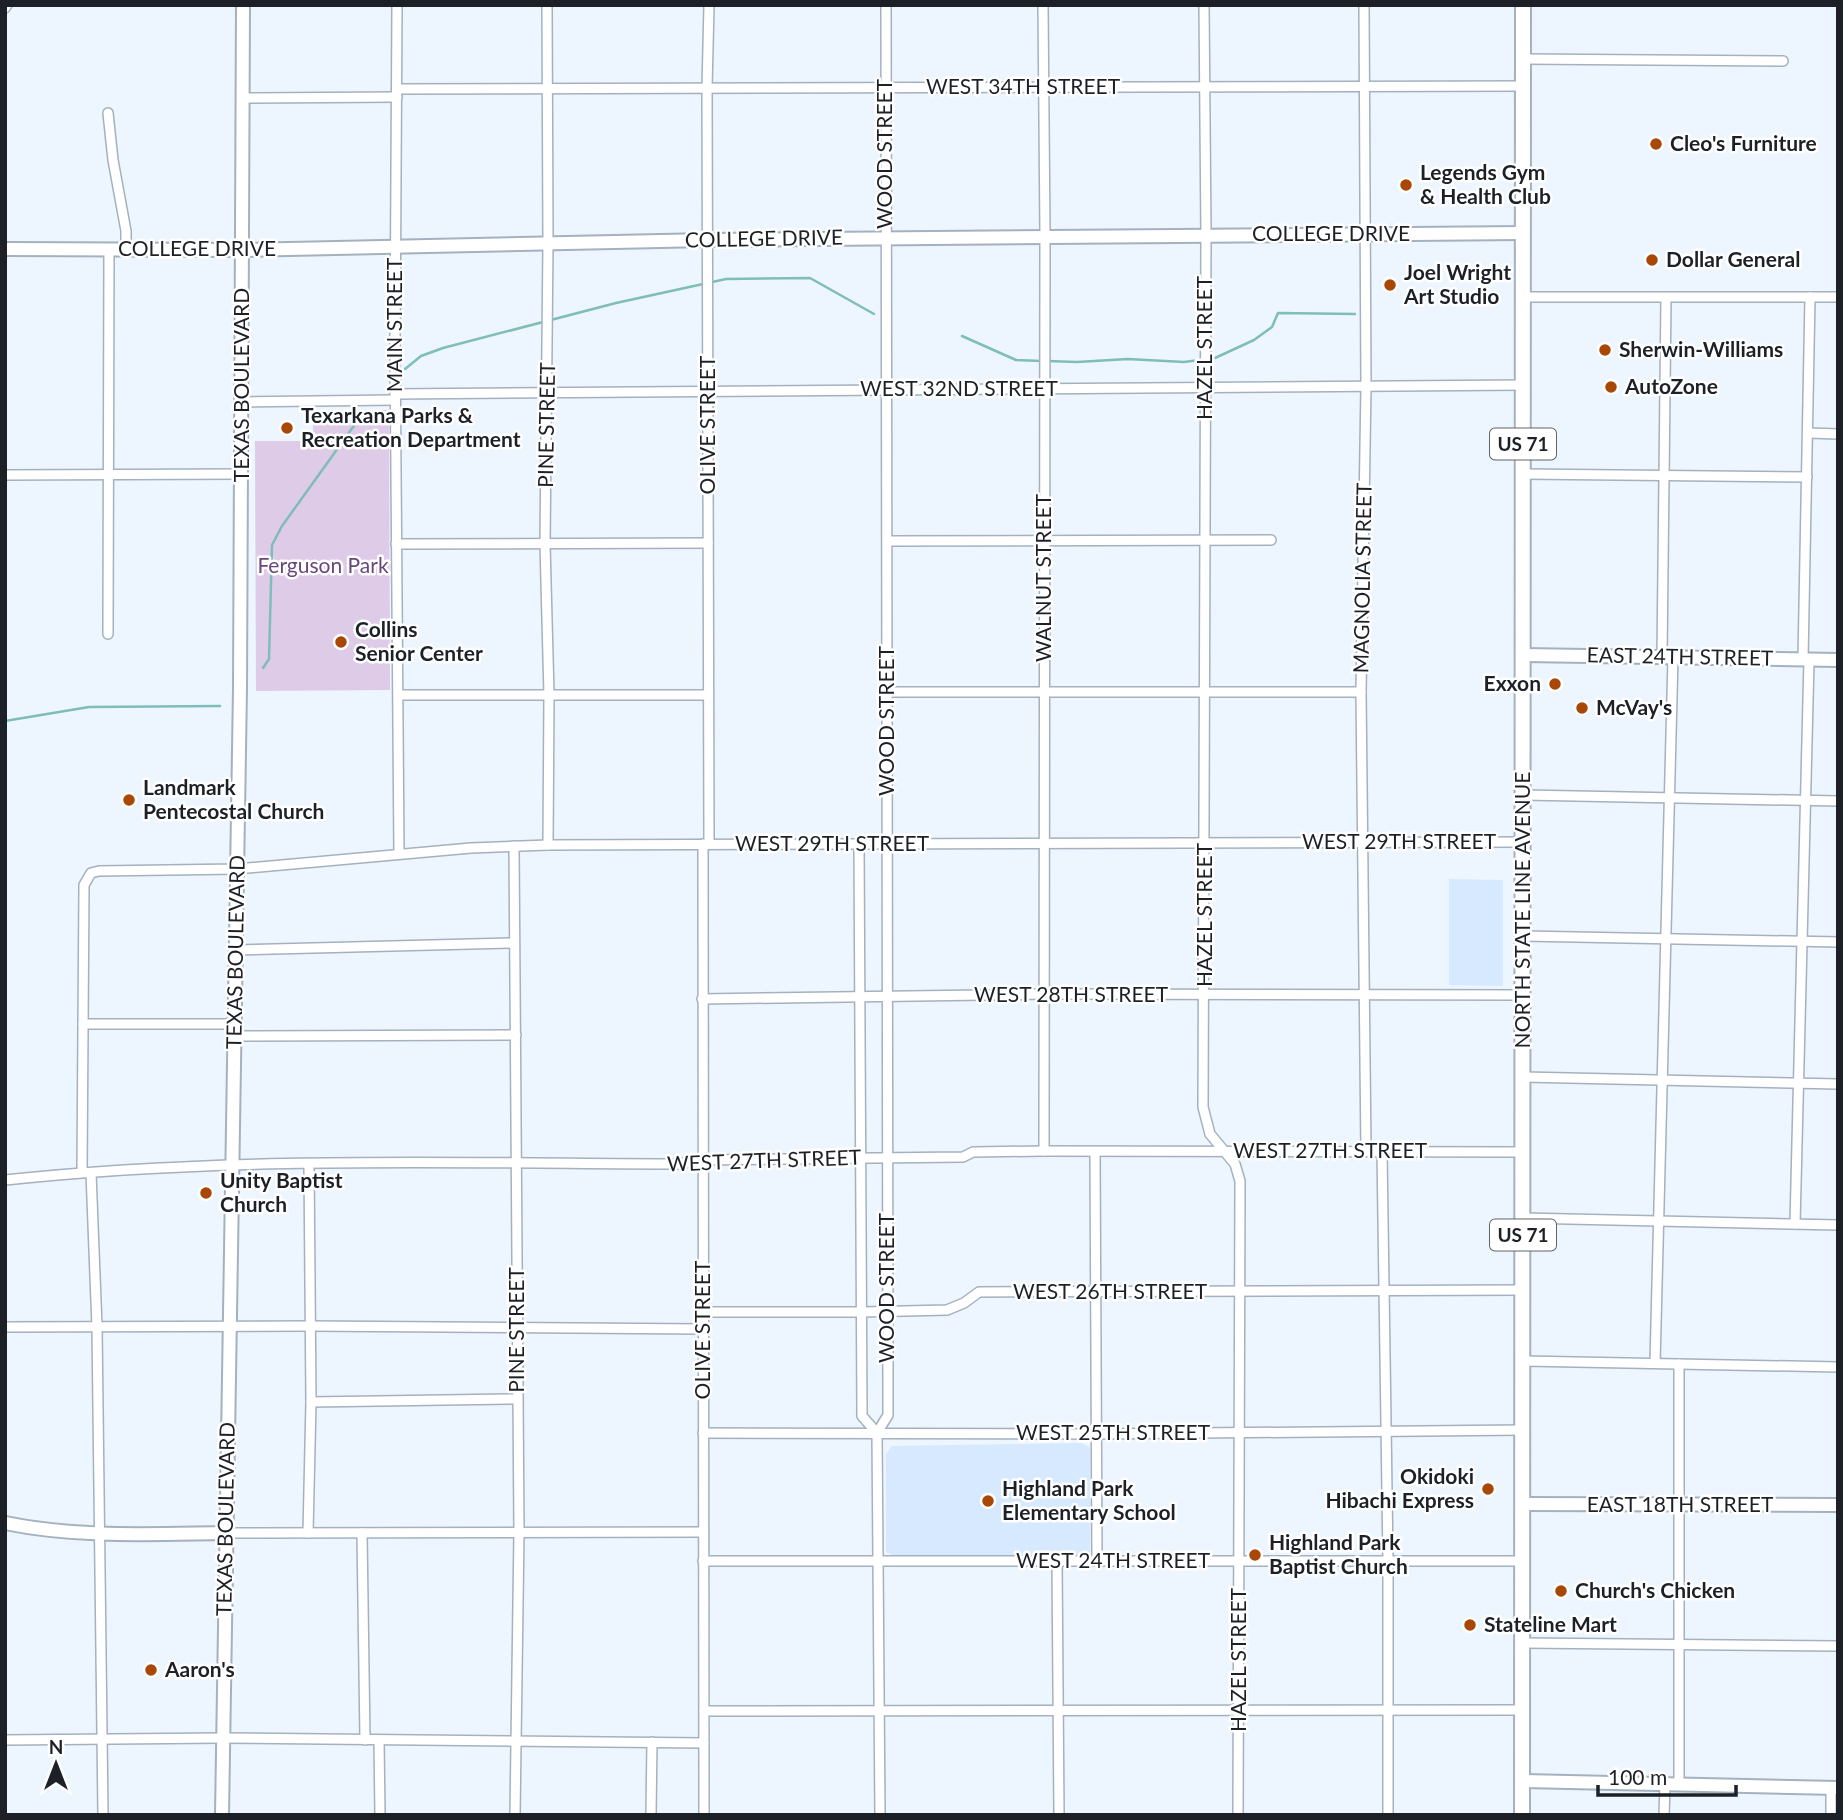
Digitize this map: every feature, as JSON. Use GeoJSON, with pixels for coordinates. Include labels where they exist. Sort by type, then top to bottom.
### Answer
{"type":"FeatureCollection","features":[{"type":"Feature","properties":{"kind":"main road","name":"NORTH STATE LINE AVENUE"},"geometry":{"type":"LineString","coordinates":[[1522,1815],[1524,5]]}},
{"type":"Feature","properties":{"kind":"street","name":"TEXAS BOULEVARD"},"geometry":{"type":"LineString","coordinates":[[222,1815],[231,1165],[237,950],[243,5]]}},
{"type":"Feature","properties":{"kind":"street","name":"MAIN STREET"},"geometry":{"type":"LineString","coordinates":[[397,5],[394,246],[399,854]]}},
{"type":"Feature","properties":{"kind":"street","name":"PINE STREET"},"geometry":{"type":"LineString","coordinates":[[547,5],[548,314],[545,544],[549,695],[548,845]]}},
{"type":"Feature","properties":{"kind":"street","name":"OLIVE STREET"},"geometry":{"type":"LineString","coordinates":[[704,1815],[702,999],[708,695],[709,5]]}},
{"type":"Feature","properties":{"kind":"street","name":"WOOD STREET"},"geometry":{"type":"LineString","coordinates":[[880,1815],[877,1433],[888,1415],[886,5]]}},
{"type":"Feature","properties":{"kind":"street","name":"WALNUT STREET"},"geometry":{"type":"LineString","coordinates":[[1043,5],[1044,1151]]}},
{"type":"Feature","properties":{"kind":"street","name":"HAZEL STREET"},"geometry":{"type":"LineString","coordinates":[[1204,5],[1206,234],[1203,1107],[1210,1134],[1235,1164],[1240,1181],[1238,1815]]}},
{"type":"Feature","properties":{"kind":"street","name":"MAGNOLIA STREET"},"geometry":{"type":"LineString","coordinates":[[1364,5],[1366,386],[1361,692],[1366,1151]]}},
{"type":"Feature","properties":{"kind":"street"},"geometry":{"type":"LineString","coordinates":[[1523,59],[1783,61]]}},
{"type":"Feature","properties":{"kind":"street","name":"WEST 34TH STREET"},"geometry":{"type":"LineString","coordinates":[[243,98],[547,88],[1523,86]]}},
{"type":"Feature","properties":{"kind":"street"},"geometry":{"type":"LineString","coordinates":[[108,113],[126,232],[126,249]]}},
{"type":"Feature","properties":{"kind":"street","name":"COLLEGE DRIVE"},"geometry":{"type":"LineString","coordinates":[[5,249],[243,250],[708,240],[1523,233]]}},
{"type":"Feature","properties":{"kind":"street"},"geometry":{"type":"LineString","coordinates":[[108,634],[109,249]]}},
{"type":"Feature","properties":{"kind":"street"},"geometry":{"type":"LineString","coordinates":[[1795,1224],[1805,801],[1810,297]]}},
{"type":"Feature","properties":{"kind":"street"},"geometry":{"type":"LineString","coordinates":[[1523,298],[1838,297]]}},
{"type":"Feature","properties":{"kind":"street"},"geometry":{"type":"LineString","coordinates":[[1655,1363],[1669,798],[1664,475],[1666,298]]}},
{"type":"Feature","properties":{"kind":"street","name":"WEST 32ND STREET"},"geometry":{"type":"LineString","coordinates":[[242,402],[547,393],[1523,385]]}},
{"type":"Feature","properties":{"kind":"street"},"geometry":{"type":"LineString","coordinates":[[1809,433],[1838,434]]}},
{"type":"Feature","properties":{"kind":"street"},"geometry":{"type":"LineString","coordinates":[[5,475],[242,474]]}},
{"type":"Feature","properties":{"kind":"street"},"geometry":{"type":"LineString","coordinates":[[1523,474],[1807,477]]}},
{"type":"Feature","properties":{"kind":"street"},"geometry":{"type":"LineString","coordinates":[[888,541],[1270,540]]}},
{"type":"Feature","properties":{"kind":"street"},"geometry":{"type":"LineString","coordinates":[[396,544],[708,544]]}},
{"type":"Feature","properties":{"kind":"street","name":"EAST 24TH STREET"},"geometry":{"type":"LineString","coordinates":[[1523,654],[1838,660]]}},
{"type":"Feature","properties":{"kind":"street"},"geometry":{"type":"LineString","coordinates":[[887,692],[1361,692]]}},
{"type":"Feature","properties":{"kind":"street"},"geometry":{"type":"LineString","coordinates":[[398,695],[708,695]]}},
{"type":"Feature","properties":{"kind":"street"},"geometry":{"type":"LineString","coordinates":[[1523,795],[1838,801]]}},
{"type":"Feature","properties":{"kind":"street","name":"WEST 29TH STREET"},"geometry":{"type":"LineString","coordinates":[[83,1024],[86,878],[99,871],[237,869],[399,854],[548,845],[1523,842]]}},
{"type":"Feature","properties":{"kind":"street","name":"WOOD STREET"},"geometry":{"type":"LineString","coordinates":[[859,844],[862,1416],[877,1433]]}},
{"type":"Feature","properties":{"kind":"street","name":"PINE STREET"},"geometry":{"type":"LineString","coordinates":[[514,846],[519,1532],[514,1815]]}},
{"type":"Feature","properties":{"kind":"street"},"geometry":{"type":"LineString","coordinates":[[1523,936],[1838,942]]}},
{"type":"Feature","properties":{"kind":"street"},"geometry":{"type":"LineString","coordinates":[[237,950],[514,943]]}},
{"type":"Feature","properties":{"kind":"street","name":"WEST 28TH STREET"},"geometry":{"type":"LineString","coordinates":[[702,999],[1045,994],[1523,995]]}},
{"type":"Feature","properties":{"kind":"street"},"geometry":{"type":"LineString","coordinates":[[103,1815],[97,1327],[87,1173],[83,1024],[235,1030],[516,1035]]}},
{"type":"Feature","properties":{"kind":"street"},"geometry":{"type":"LineString","coordinates":[[1523,1077],[1838,1084]]}},
{"type":"Feature","properties":{"kind":"street","name":"WEST 27TH STREET"},"geometry":{"type":"LineString","coordinates":[[5,1181],[87,1173],[231,1165],[678,1164],[703,1160],[963,1157],[973,1152],[1044,1151],[1523,1152]]}},
{"type":"Feature","properties":{"kind":"street"},"geometry":{"type":"LineString","coordinates":[[1382,1151],[1388,1560],[1388,1815]]}},
{"type":"Feature","properties":{"kind":"street"},"geometry":{"type":"LineString","coordinates":[[1095,1152],[1097,1560]]}},
{"type":"Feature","properties":{"kind":"street"},"geometry":{"type":"LineString","coordinates":[[309,1164],[309,1533]]}},
{"type":"Feature","properties":{"kind":"street"},"geometry":{"type":"LineString","coordinates":[[1523,1217],[1838,1225]]}},
{"type":"Feature","properties":{"kind":"street","name":"WEST 26TH STREET"},"geometry":{"type":"LineString","coordinates":[[703,1311],[947,1310],[964,1303],[979,1292],[1522,1290]]}},
{"type":"Feature","properties":{"kind":"street"},"geometry":{"type":"LineString","coordinates":[[5,1327],[703,1329]]}},
{"type":"Feature","properties":{"kind":"street"},"geometry":{"type":"LineString","coordinates":[[1522,1361],[1838,1367]]}},
{"type":"Feature","properties":{"kind":"street"},"geometry":{"type":"LineString","coordinates":[[1679,1364],[1679,1785]]}},
{"type":"Feature","properties":{"kind":"street"},"geometry":{"type":"LineString","coordinates":[[311,1402],[516,1399]]}},
{"type":"Feature","properties":{"kind":"street","name":"WEST 25TH STREET"},"geometry":{"type":"LineString","coordinates":[[703,1433],[1097,1434],[1522,1430]]}},
{"type":"Feature","properties":{"kind":"street","name":"EAST 18TH STREET"},"geometry":{"type":"LineString","coordinates":[[1522,1504],[1838,1505]]}},
{"type":"Feature","properties":{"kind":"street"},"geometry":{"type":"LineString","coordinates":[[5,1523],[63,1533],[100,1535],[703,1532]]}},
{"type":"Feature","properties":{"kind":"street"},"geometry":{"type":"LineString","coordinates":[[362,1533],[365,1740]]}},
{"type":"Feature","properties":{"kind":"street","name":"WEST 24TH STREET"},"geometry":{"type":"LineString","coordinates":[[703,1561],[1522,1561]]}},
{"type":"Feature","properties":{"kind":"street"},"geometry":{"type":"LineString","coordinates":[[1057,1561],[1059,1815]]}},
{"type":"Feature","properties":{"kind":"street"},"geometry":{"type":"LineString","coordinates":[[1522,1643],[1838,1646]]}},
{"type":"Feature","properties":{"kind":"street"},"geometry":{"type":"LineString","coordinates":[[704,1711],[1522,1710]]}},
{"type":"Feature","properties":{"kind":"street"},"geometry":{"type":"LineString","coordinates":[[5,1740],[222,1738],[704,1743]]}},
{"type":"Feature","properties":{"kind":"street"},"geometry":{"type":"LineString","coordinates":[[379,1740],[380,1815]]}},
{"type":"Feature","properties":{"kind":"street"},"geometry":{"type":"LineString","coordinates":[[651,1815],[652,1742]]}},
{"type":"Feature","properties":{"kind":"street"},"geometry":{"type":"LineString","coordinates":[[1522,1781],[1835,1788],[1831,1815]]}},
{"type":"Feature","properties":{"kind":"street"},"geometry":{"type":"LineString","coordinates":[[1664,1815],[1665,1785]]}},
{"type":"Feature","properties":{"kind":"shaded area"},"geometry":{"type":"Polygon","coordinates":[[[1449,879],[1503,880],[1503,986],[1449,985],[1449,879]]]}},
{"type":"Feature","properties":{"kind":"shaded area","name":"Highland Park Elementary School"},"geometry":{"type":"Polygon","coordinates":[[[1081,1443],[1089,1447],[1090,1451],[1088,1554],[1080,1557],[895,1556],[886,1552],[886,1454],[892,1446],[1081,1443]]]}},
{"type":"Feature","properties":{"kind":"green space","name":"Ferguson Park"},"geometry":{"type":"Polygon","coordinates":[[[389,410],[390,690],[256,691],[255,441],[313,441],[313,411],[389,410]]]}},
{"type":"Feature","properties":{"kind":"waterway"},"geometry":{"type":"LineString","coordinates":[[405,369],[421,356],[443,348],[616,303],[726,279],[810,278],[874,314]]}},
{"type":"Feature","properties":{"kind":"waterway"},"geometry":{"type":"LineString","coordinates":[[1047,361],[1128,359],[1184,362],[1215,358],[1254,340],[1272,327],[1278,313],[1355,314]]}},
{"type":"Feature","properties":{"kind":"waterway"},"geometry":{"type":"LineString","coordinates":[[962,336],[1016,360],[1041,361]]}},
{"type":"Feature","properties":{"kind":"waterway"},"geometry":{"type":"LineString","coordinates":[[263,668],[269,659],[272,545],[282,526],[361,416]]}},
{"type":"Feature","properties":{"kind":"waterway"},"geometry":{"type":"LineString","coordinates":[[5,721],[89,707],[220,706]]}},
{"type":"Feature","properties":{"kind":"place","name":"Cleo's Furniture"},"geometry":{"type":"Point","coordinates":[1656,144]}},
{"type":"Feature","properties":{"kind":"place","name":"Legends Gym & Health Club"},"geometry":{"type":"Point","coordinates":[1406,185]}},
{"type":"Feature","properties":{"kind":"place","name":"Dollar General"},"geometry":{"type":"Point","coordinates":[1652,260]}},
{"type":"Feature","properties":{"kind":"place","name":"Joel Wright Art Studio"},"geometry":{"type":"Point","coordinates":[1390,285]}},
{"type":"Feature","properties":{"kind":"place","name":"Sherwin-Williams"},"geometry":{"type":"Point","coordinates":[1605,350]}},
{"type":"Feature","properties":{"kind":"place","name":"AutoZone"},"geometry":{"type":"Point","coordinates":[1611,387]}},
{"type":"Feature","properties":{"kind":"place","name":"Texarkana Parks & Recreation Department"},"geometry":{"type":"Point","coordinates":[287,428]}},
{"type":"Feature","properties":{"kind":"place","name":"Collins Senior Center"},"geometry":{"type":"Point","coordinates":[341,642]}},
{"type":"Feature","properties":{"kind":"place","name":"Exxon"},"geometry":{"type":"Point","coordinates":[1555,684]}},
{"type":"Feature","properties":{"kind":"place","name":"McVay's"},"geometry":{"type":"Point","coordinates":[1582,708]}},
{"type":"Feature","properties":{"kind":"place","name":"Landmark Pentecostal Church"},"geometry":{"type":"Point","coordinates":[129,800]}},
{"type":"Feature","properties":{"kind":"place","name":"Unity Baptist Church"},"geometry":{"type":"Point","coordinates":[206,1193]}},
{"type":"Feature","properties":{"kind":"place","name":"Okidoki Hibachi Express"},"geometry":{"type":"Point","coordinates":[1488,1489]}},
{"type":"Feature","properties":{"kind":"place","name":"Highland Park Elementary School"},"geometry":{"type":"Point","coordinates":[988,1501]}},
{"type":"Feature","properties":{"kind":"place","name":"Highland Park Baptist Church"},"geometry":{"type":"Point","coordinates":[1255,1555]}},
{"type":"Feature","properties":{"kind":"place","name":"Church's Chicken"},"geometry":{"type":"Point","coordinates":[1561,1591]}},
{"type":"Feature","properties":{"kind":"place","name":"Stateline Mart"},"geometry":{"type":"Point","coordinates":[1470,1625]}},
{"type":"Feature","properties":{"kind":"place","name":"Aaron's"},"geometry":{"type":"Point","coordinates":[151,1670]}}]}
